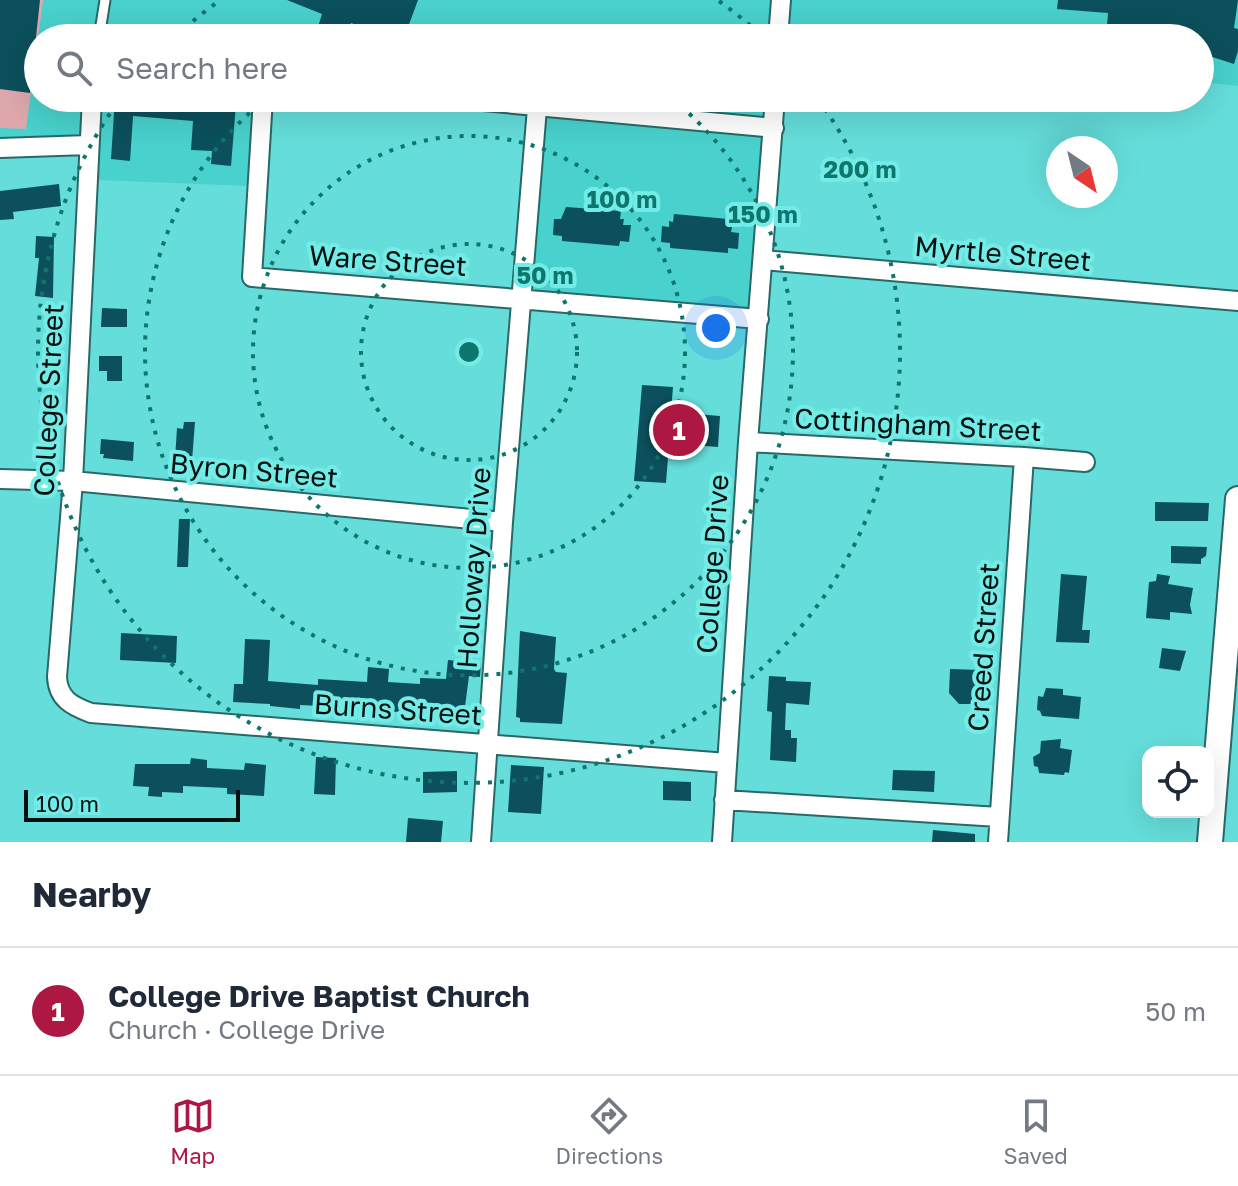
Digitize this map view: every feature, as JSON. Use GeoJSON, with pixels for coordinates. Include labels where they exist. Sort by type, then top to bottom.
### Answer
{"type":"FeatureCollection","features":[{"type":"Feature","properties":{"kind":"main road"},"geometry":{"type":"LineString","coordinates":[[1210,842],[1238,499]]}},
{"type":"Feature","properties":{"kind":"street"},"geometry":{"type":"LineString","coordinates":[[779,24],[781,0]]}},
{"type":"Feature","properties":{"kind":"street","name":"College Street"},"geometry":{"type":"LineString","coordinates":[[68,702],[61,695],[57,677],[73,481],[91,112]]}},
{"type":"Feature","properties":{"kind":"street","name":"Ware Street"},"geometry":{"type":"LineString","coordinates":[[262,112],[252,277],[759,319]]}},
{"type":"Feature","properties":{"kind":"street","name":"Holloway Drive"},"geometry":{"type":"LineString","coordinates":[[481,842],[503,522],[537,112]]}},
{"type":"Feature","properties":{"kind":"street"},"geometry":{"type":"LineString","coordinates":[[584,112],[774,128]]}},
{"type":"Feature","properties":{"kind":"street","name":"College Drive"},"geometry":{"type":"LineString","coordinates":[[722,842],[748,442],[775,112]]}},
{"type":"Feature","properties":{"kind":"street"},"geometry":{"type":"LineString","coordinates":[[0,148],[88,145]]}},
{"type":"Feature","properties":{"kind":"street","name":"Myrtle Street"},"geometry":{"type":"LineString","coordinates":[[763,260],[1238,301]]}},
{"type":"Feature","properties":{"kind":"street","name":"Cottingham Street"},"geometry":{"type":"LineString","coordinates":[[748,442],[1085,462]]}},
{"type":"Feature","properties":{"kind":"street","name":"Creed Street"},"geometry":{"type":"LineString","coordinates":[[998,842],[1024,457]]}},
{"type":"Feature","properties":{"kind":"street","name":"Byron Street"},"geometry":{"type":"LineString","coordinates":[[0,479],[73,481],[503,522]]}},
{"type":"Feature","properties":{"kind":"street","name":"Burns Street"},"geometry":{"type":"LineString","coordinates":[[68,702],[91,713],[727,763]]}},
{"type":"Feature","properties":{"kind":"street"},"geometry":{"type":"LineString","coordinates":[[724,800],[999,817]]}},
{"type":"Feature","properties":{"kind":"lane"},"geometry":{"type":"LineString","coordinates":[[101,24],[105,0]]}},
{"type":"Feature","properties":{"kind":"shaded area"},"geometry":{"type":"Polygon","coordinates":[[[0,0],[1238,0],[1238,86],[1214,83],[1214,24],[24,24],[24,112],[255,112],[249,186],[96,180],[99,136],[0,138],[0,0]]]}},
{"type":"Feature","properties":{"kind":"shaded area"},"geometry":{"type":"Polygon","coordinates":[[[0,0],[43,0],[40,24],[24,24],[24,112],[28,112],[26,129],[0,128],[0,0]]]}},
{"type":"Feature","properties":{"kind":"shaded area"},"geometry":{"type":"Polygon","coordinates":[[[546,112],[767,112],[752,305],[748,308],[536,292],[533,286],[546,112]]]}},
{"type":"Feature","properties":{"kind":"building"},"geometry":{"type":"Polygon","coordinates":[[[0,0],[40,0],[37,24],[24,24],[24,92],[0,89],[0,0]]]}},
{"type":"Feature","properties":{"kind":"building"},"geometry":{"type":"Polygon","coordinates":[[[287,0],[418,0],[409,24],[319,24],[322,14],[287,0]]]}},
{"type":"Feature","properties":{"kind":"building"},"geometry":{"type":"Polygon","coordinates":[[[1058,0],[1238,0],[1234,28],[1238,29],[1238,51],[1234,64],[1214,58],[1214,24],[1107,24],[1108,13],[1057,9],[1058,0]]]}},
{"type":"Feature","properties":{"kind":"building"},"geometry":{"type":"Polygon","coordinates":[[[114,112],[235,112],[231,166],[211,164],[212,151],[191,150],[193,121],[133,116],[130,161],[111,159],[114,112]]]}},
{"type":"Feature","properties":{"kind":"building"},"geometry":{"type":"Polygon","coordinates":[[[59,184],[61,206],[13,212],[14,219],[0,220],[0,191],[59,184]]]}},
{"type":"Feature","properties":{"kind":"building"},"geometry":{"type":"Polygon","coordinates":[[[566,207],[621,211],[623,225],[631,225],[629,242],[620,241],[619,246],[562,241],[562,236],[553,235],[554,219],[561,219],[566,207]]]}},
{"type":"Feature","properties":{"kind":"building"},"geometry":{"type":"Polygon","coordinates":[[[674,214],[728,219],[731,232],[739,233],[738,249],[728,248],[728,253],[670,248],[670,243],[661,242],[662,226],[669,227],[674,214]]]}},
{"type":"Feature","properties":{"kind":"building"},"geometry":{"type":"Polygon","coordinates":[[[36,236],[54,237],[53,298],[35,296],[39,258],[35,258],[36,236]]]}},
{"type":"Feature","properties":{"kind":"building"},"geometry":{"type":"Polygon","coordinates":[[[102,308],[127,309],[127,327],[101,327],[102,308]]]}},
{"type":"Feature","properties":{"kind":"building"},"geometry":{"type":"Polygon","coordinates":[[[99,356],[122,356],[122,381],[107,381],[107,371],[99,371],[99,356]]]}},
{"type":"Feature","properties":{"kind":"building"},"geometry":{"type":"Polygon","coordinates":[[[642,385],[673,387],[671,412],[720,416],[718,447],[693,445],[688,459],[668,457],[666,483],[634,481],[642,385]]]}},
{"type":"Feature","properties":{"kind":"building"},"geometry":{"type":"Polygon","coordinates":[[[184,422],[195,422],[192,461],[175,459],[177,428],[183,429],[184,422]]]}},
{"type":"Feature","properties":{"kind":"building"},"geometry":{"type":"Polygon","coordinates":[[[101,439],[134,442],[133,461],[103,458],[104,454],[100,454],[101,439]]]}},
{"type":"Feature","properties":{"kind":"building"},"geometry":{"type":"Polygon","coordinates":[[[1155,502],[1209,503],[1208,521],[1155,521],[1155,502]]]}},
{"type":"Feature","properties":{"kind":"building"},"geometry":{"type":"Polygon","coordinates":[[[179,519],[190,519],[188,567],[177,567],[179,519]]]}},
{"type":"Feature","properties":{"kind":"building"},"geometry":{"type":"Polygon","coordinates":[[[1171,546],[1207,547],[1206,556],[1201,559],[1201,564],[1171,563],[1171,546]]]}},
{"type":"Feature","properties":{"kind":"building"},"geometry":{"type":"Polygon","coordinates":[[[1061,574],[1087,576],[1082,630],[1090,630],[1089,643],[1056,642],[1061,574]]]}},
{"type":"Feature","properties":{"kind":"building"},"geometry":{"type":"Polygon","coordinates":[[[1157,574],[1170,576],[1168,584],[1193,588],[1192,614],[1170,612],[1170,620],[1146,618],[1149,582],[1156,581],[1157,574]]]}},
{"type":"Feature","properties":{"kind":"building"},"geometry":{"type":"Polygon","coordinates":[[[520,631],[556,637],[554,669],[567,673],[562,724],[520,722],[520,718],[516,717],[520,631]]]}},
{"type":"Feature","properties":{"kind":"building"},"geometry":{"type":"Polygon","coordinates":[[[121,633],[177,636],[176,663],[120,660],[121,633]]]}},
{"type":"Feature","properties":{"kind":"building"},"geometry":{"type":"Polygon","coordinates":[[[245,639],[270,640],[268,681],[318,685],[318,679],[367,682],[368,667],[389,669],[388,682],[420,684],[420,678],[446,679],[448,660],[481,663],[480,677],[469,676],[463,722],[438,715],[364,712],[365,708],[300,705],[300,709],[233,702],[234,684],[243,684],[245,639]]]}},
{"type":"Feature","properties":{"kind":"building"},"geometry":{"type":"Polygon","coordinates":[[[1162,648],[1186,651],[1180,671],[1159,668],[1162,648]]]}},
{"type":"Feature","properties":{"kind":"building"},"geometry":{"type":"Polygon","coordinates":[[[950,669],[981,670],[980,694],[972,704],[959,704],[949,693],[950,669]]]}},
{"type":"Feature","properties":{"kind":"building"},"geometry":{"type":"Polygon","coordinates":[[[769,676],[786,677],[786,681],[811,682],[809,705],[786,703],[785,730],[791,730],[791,738],[797,738],[796,762],[770,760],[772,712],[767,711],[769,676]]]}},
{"type":"Feature","properties":{"kind":"building"},"geometry":{"type":"Polygon","coordinates":[[[1046,688],[1063,689],[1063,695],[1081,697],[1079,719],[1042,716],[1037,710],[1038,696],[1043,697],[1046,688]]]}},
{"type":"Feature","properties":{"kind":"building"},"geometry":{"type":"Polygon","coordinates":[[[1061,739],[1060,748],[1072,750],[1069,773],[1039,773],[1033,757],[1040,753],[1041,741],[1061,739]]]}},
{"type":"Feature","properties":{"kind":"building"},"geometry":{"type":"Polygon","coordinates":[[[316,757],[336,758],[335,795],[314,794],[316,757]]]}},
{"type":"Feature","properties":{"kind":"building"},"geometry":{"type":"Polygon","coordinates":[[[191,758],[207,760],[207,768],[244,770],[245,763],[266,765],[264,796],[227,794],[227,788],[183,786],[183,793],[162,792],[162,797],[148,796],[149,787],[133,786],[135,764],[190,764],[191,758]]]}},
{"type":"Feature","properties":{"kind":"building"},"geometry":{"type":"Polygon","coordinates":[[[511,765],[544,767],[541,814],[508,812],[511,765]]]}},
{"type":"Feature","properties":{"kind":"building"},"geometry":{"type":"Polygon","coordinates":[[[893,770],[935,771],[934,792],[892,790],[893,770]]]}},
{"type":"Feature","properties":{"kind":"building"},"geometry":{"type":"Polygon","coordinates":[[[457,771],[457,792],[423,793],[423,772],[457,771]]]}},
{"type":"Feature","properties":{"kind":"building"},"geometry":{"type":"Polygon","coordinates":[[[663,781],[691,782],[691,801],[663,800],[663,781]]]}},
{"type":"Feature","properties":{"kind":"building"},"geometry":{"type":"Polygon","coordinates":[[[408,818],[443,821],[441,842],[406,842],[408,818]]]}},
{"type":"Feature","properties":{"kind":"building"},"geometry":{"type":"Polygon","coordinates":[[[933,830],[975,834],[975,842],[932,842],[933,830]]]}},
{"type":"Feature","properties":{"kind":"place","name":"College Drive Baptist Church"},"geometry":{"type":"Point","coordinates":[679,430]}}]}
